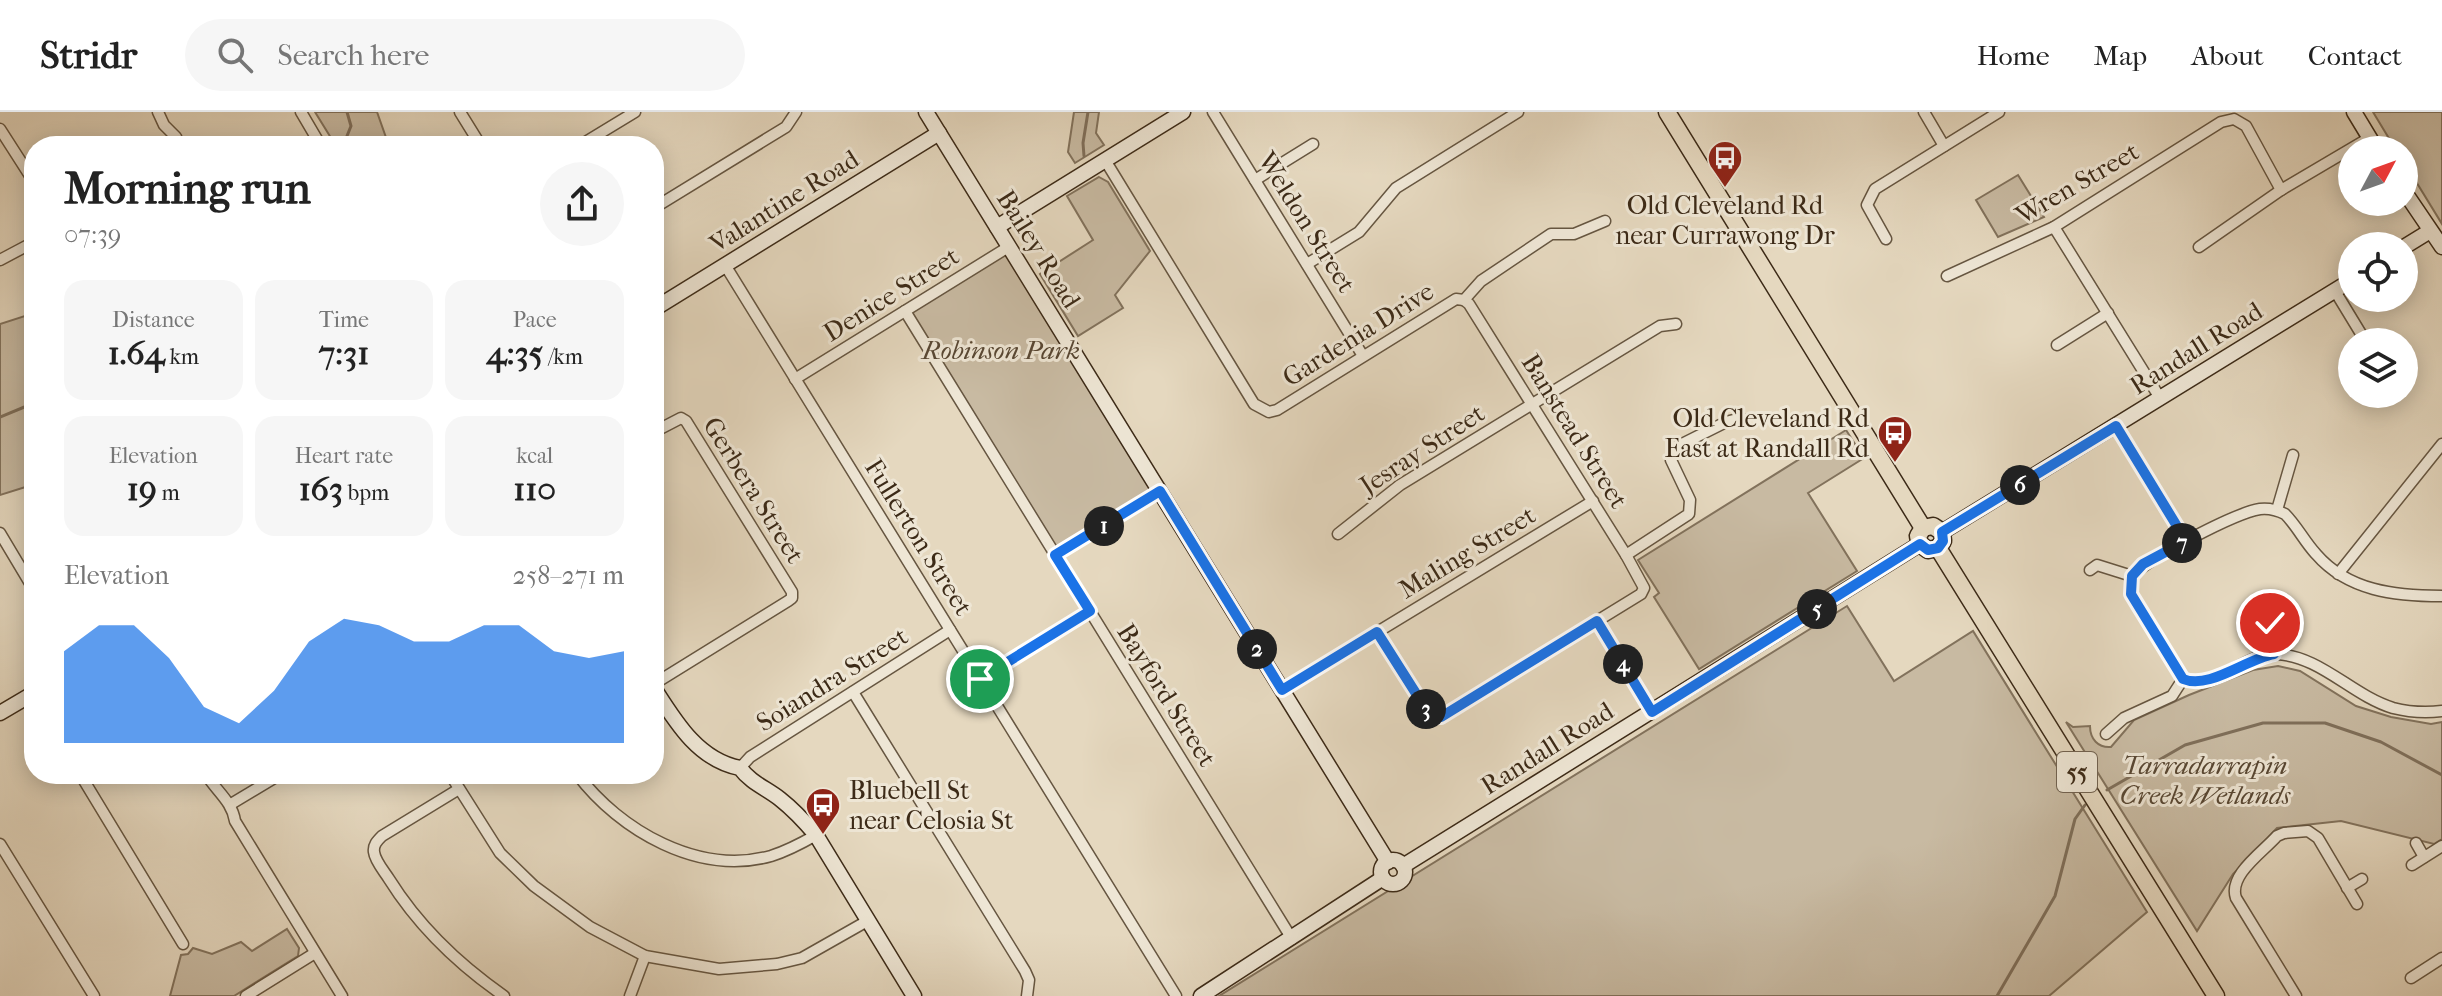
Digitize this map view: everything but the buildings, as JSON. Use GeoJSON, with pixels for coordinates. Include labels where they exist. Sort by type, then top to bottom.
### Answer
{"type":"FeatureCollection","features":[{"type":"Feature","properties":{"kind":"main road"},"geometry":{"type":"LineString","coordinates":[[1667,112],[1921,536],[1933,526],[1940,540]]}},
{"type":"Feature","properties":{"kind":"main road","name":"55"},"geometry":{"type":"LineString","coordinates":[[1940,540],[2216,996]]}},
{"type":"Feature","properties":{"kind":"street"},"geometry":{"type":"LineString","coordinates":[[158,112],[175,136]]}},
{"type":"Feature","properties":{"kind":"street"},"geometry":{"type":"LineString","coordinates":[[301,112],[315,136]]}},
{"type":"Feature","properties":{"kind":"street"},"geometry":{"type":"LineString","coordinates":[[460,112],[475,136]]}},
{"type":"Feature","properties":{"kind":"street"},"geometry":{"type":"LineString","coordinates":[[595,136],[635,112]]}},
{"type":"Feature","properties":{"kind":"street"},"geometry":{"type":"LineString","coordinates":[[664,202],[786,127],[796,112]]}},
{"type":"Feature","properties":{"kind":"street","name":"Bailey Road"},"geometry":{"type":"LineString","coordinates":[[926,112],[1388,862]]}},
{"type":"Feature","properties":{"kind":"street"},"geometry":{"type":"LineString","coordinates":[[997,227],[1183,112]]}},
{"type":"Feature","properties":{"kind":"street","name":"Weldon Street"},"geometry":{"type":"LineString","coordinates":[[1213,112],[1363,356]]}},
{"type":"Feature","properties":{"kind":"street"},"geometry":{"type":"LineString","coordinates":[[1307,264],[1359,232],[1396,188],[1518,112]]}},
{"type":"Feature","properties":{"kind":"street"},"geometry":{"type":"LineString","coordinates":[[1924,112],[1944,146]]}},
{"type":"Feature","properties":{"kind":"street"},"geometry":{"type":"LineString","coordinates":[[1886,239],[1867,205],[1875,189],[1999,112]]}},
{"type":"Feature","properties":{"kind":"street"},"geometry":{"type":"LineString","coordinates":[[2354,112],[2368,136]]}},
{"type":"Feature","properties":{"kind":"street","name":"Wren Street"},"geometry":{"type":"LineString","coordinates":[[1947,276],[2054,227],[2221,122],[2234,119],[2246,126],[2281,190]]}},
{"type":"Feature","properties":{"kind":"street"},"geometry":{"type":"LineString","coordinates":[[0,129],[24,166]]}},
{"type":"Feature","properties":{"kind":"street","name":"Valantine Road"},"geometry":{"type":"LineString","coordinates":[[664,303],[939,133]]}},
{"type":"Feature","properties":{"kind":"street"},"geometry":{"type":"LineString","coordinates":[[1255,180],[1313,144]]}},
{"type":"Feature","properties":{"kind":"street","name":"Gardenia Drive"},"geometry":{"type":"LineString","coordinates":[[1105,160],[1254,404],[1269,412],[1277,410],[1456,299],[1464,300],[1481,281],[1551,234],[1574,234],[1605,221]]}},
{"type":"Feature","properties":{"kind":"street"},"geometry":{"type":"LineString","coordinates":[[2199,247],[2281,190],[2338,162]]}},
{"type":"Feature","properties":{"kind":"street"},"geometry":{"type":"LineString","coordinates":[[2418,213],[2442,247]]}},
{"type":"Feature","properties":{"kind":"street"},"geometry":{"type":"LineString","coordinates":[[2054,227],[2160,398]]}},
{"type":"Feature","properties":{"kind":"street"},"geometry":{"type":"LineString","coordinates":[[2418,238],[2430,231]]}},
{"type":"Feature","properties":{"kind":"street","name":"Denice Street"},"geometry":{"type":"LineString","coordinates":[[795,379],[1010,246]]}},
{"type":"Feature","properties":{"kind":"street"},"geometry":{"type":"LineString","coordinates":[[0,260],[24,247]]}},
{"type":"Feature","properties":{"kind":"street","name":"Fullerton Street"},"geometry":{"type":"LineString","coordinates":[[725,265],[1176,996]]}},
{"type":"Feature","properties":{"kind":"street","name":"Randall Road"},"geometry":{"type":"LineString","coordinates":[[1940,540],[2160,398],[2338,289]]}},
{"type":"Feature","properties":{"kind":"street"},"geometry":{"type":"LineString","coordinates":[[2335,291],[2357,328]]}},
{"type":"Feature","properties":{"kind":"street","name":"Banstead Street"},"geometry":{"type":"LineString","coordinates":[[1464,300],[1593,501],[1644,588],[1641,594],[1597,621]]}},
{"type":"Feature","properties":{"kind":"street","name":"Bayford Street"},"geometry":{"type":"LineString","coordinates":[[905,311],[1292,939]]}},
{"type":"Feature","properties":{"kind":"street"},"geometry":{"type":"LineString","coordinates":[[2057,345],[2108,313]]}},
{"type":"Feature","properties":{"kind":"street","name":"Jesray Street"},"geometry":{"type":"LineString","coordinates":[[1338,534],[1384,496],[1532,404],[1660,326],[1676,324]]}},
{"type":"Feature","properties":{"kind":"street"},"geometry":{"type":"LineString","coordinates":[[1626,555],[1689,514],[1690,500],[1671,460],[1676,447],[1726,422],[1741,418]]}},
{"type":"Feature","properties":{"kind":"street","name":"Gerbera Street"},"geometry":{"type":"LineString","coordinates":[[664,426],[675,419],[686,421],[792,592],[792,598],[664,680]]}},
{"type":"Feature","properties":{"kind":"street"},"geometry":{"type":"LineString","coordinates":[[2116,426],[2186,541]]}},
{"type":"Feature","properties":{"kind":"street"},"geometry":{"type":"LineString","coordinates":[[2338,574],[2442,444]]}},
{"type":"Feature","properties":{"kind":"street"},"geometry":{"type":"LineString","coordinates":[[2277,510],[2293,455]]}},
{"type":"Feature","properties":{"kind":"street"},"geometry":{"type":"LineString","coordinates":[[1055,555],[1160,491]]}},
{"type":"Feature","properties":{"kind":"street","name":"Maling Street"},"geometry":{"type":"LineString","coordinates":[[1282,690],[1593,501]]}},
{"type":"Feature","properties":{"kind":"street"},"geometry":{"type":"LineString","coordinates":[[2442,596],[2376,590],[2338,574],[2316,554],[2291,520],[2277,510],[2255,510],[2143,564],[2132,576],[2131,594],[2183,679],[2192,683],[2205,682],[2259,657],[2274,654],[2302,659],[2392,707],[2424,713],[2442,711]]}},
{"type":"Feature","properties":{"kind":"street"},"geometry":{"type":"LineString","coordinates":[[0,533],[24,573]]}},
{"type":"Feature","properties":{"kind":"street","name":"Randall Road"},"geometry":{"type":"LineString","coordinates":[[1201,996],[1383,878],[1390,883],[1401,881],[1405,875],[1403,866],[1652,712],[1921,536]]}},
{"type":"Feature","properties":{"kind":"street"},"geometry":{"type":"LineString","coordinates":[[2090,570],[2097,565],[2132,576]]}},
{"type":"Feature","properties":{"kind":"street"},"geometry":{"type":"LineString","coordinates":[[980,679],[1090,611]]}},
{"type":"Feature","properties":{"kind":"street"},"geometry":{"type":"LineString","coordinates":[[2259,657],[2256,626],[2262,619],[2270,623],[2274,654]]}},
{"type":"Feature","properties":{"kind":"street"},"geometry":{"type":"LineString","coordinates":[[1377,632],[1422,704],[1434,717],[1453,710],[1597,621],[1652,712]]}},
{"type":"Feature","properties":{"kind":"street","name":"Soiandra Street"},"geometry":{"type":"LineString","coordinates":[[740,768],[750,757],[950,630]]}},
{"type":"Feature","properties":{"kind":"street"},"geometry":{"type":"LineString","coordinates":[[2106,734],[2124,718],[2172,696],[2183,679]]}},
{"type":"Feature","properties":{"kind":"street"},"geometry":{"type":"LineString","coordinates":[[853,692],[1025,971],[1029,980],[1027,996]]}},
{"type":"Feature","properties":{"kind":"street"},"geometry":{"type":"LineString","coordinates":[[0,713],[24,701]]}},
{"type":"Feature","properties":{"kind":"street"},"geometry":{"type":"LineString","coordinates":[[664,703],[676,723],[696,745],[726,765],[740,768],[747,779],[778,798],[816,835],[914,996]]}},
{"type":"Feature","properties":{"kind":"street"},"geometry":{"type":"LineString","coordinates":[[86,784],[183,944]]}},
{"type":"Feature","properties":{"kind":"street"},"geometry":{"type":"LineString","coordinates":[[213,784],[231,804],[235,821],[342,996]]}},
{"type":"Feature","properties":{"kind":"street"},"geometry":{"type":"LineString","coordinates":[[231,804],[264,784]]}},
{"type":"Feature","properties":{"kind":"street"},"geometry":{"type":"LineString","coordinates":[[456,784],[500,853],[534,886],[590,927],[645,956],[719,969],[777,964],[802,958],[869,920]]}},
{"type":"Feature","properties":{"kind":"street"},"geometry":{"type":"LineString","coordinates":[[586,784],[627,822],[657,840],[694,856],[735,861],[762,858],[787,850],[816,835]]}},
{"type":"Feature","properties":{"kind":"street"},"geometry":{"type":"LineString","coordinates":[[459,789],[382,836],[374,845],[374,855],[401,898],[426,929],[477,977],[504,996]]}},
{"type":"Feature","properties":{"kind":"street"},"geometry":{"type":"LineString","coordinates":[[2296,996],[2236,898],[2233,891],[2236,879],[2277,836],[2308,831],[2318,838],[2357,904]]}},
{"type":"Feature","properties":{"kind":"street"},"geometry":{"type":"LineString","coordinates":[[2416,843],[2424,857]]}},
{"type":"Feature","properties":{"kind":"street"},"geometry":{"type":"LineString","coordinates":[[0,844],[94,996]]}},
{"type":"Feature","properties":{"kind":"street"},"geometry":{"type":"LineString","coordinates":[[2412,865],[2442,846]]}},
{"type":"Feature","properties":{"kind":"street"},"geometry":{"type":"LineString","coordinates":[[1383,878],[1382,870],[1388,862],[1397,861],[1403,866]]}},
{"type":"Feature","properties":{"kind":"street"},"geometry":{"type":"LineString","coordinates":[[2347,888],[2362,879]]}},
{"type":"Feature","properties":{"kind":"street"},"geometry":{"type":"LineString","coordinates":[[246,996],[315,953]]}},
{"type":"Feature","properties":{"kind":"street"},"geometry":{"type":"LineString","coordinates":[[630,996],[645,956]]}},
{"type":"Feature","properties":{"kind":"street"},"geometry":{"type":"LineString","coordinates":[[2411,978],[2442,958]]}},
{"type":"Feature","properties":{"kind":"green space"},"geometry":{"type":"Polygon","coordinates":[[[315,112],[377,112],[385,136],[330,136],[315,112]]]}},
{"type":"Feature","properties":{"kind":"green space"},"geometry":{"type":"Polygon","coordinates":[[[1074,112],[1099,112],[1096,133],[1104,145],[1075,163],[1068,152],[1074,112]]]}},
{"type":"Feature","properties":{"kind":"green space"},"geometry":{"type":"Polygon","coordinates":[[[2373,112],[2442,112],[2442,224],[2418,185],[2418,136],[2388,136],[2373,112]]]}},
{"type":"Feature","properties":{"kind":"green space"},"geometry":{"type":"Polygon","coordinates":[[[2018,175],[2044,217],[1998,237],[1976,200],[2018,175]]]}},
{"type":"Feature","properties":{"kind":"green space"},"geometry":{"type":"Polygon","coordinates":[[[1099,177],[1108,182],[1150,251],[1115,295],[1123,308],[1078,336],[1040,274],[1093,240],[1067,196],[1099,177]]]}},
{"type":"Feature","properties":{"kind":"green space","name":"Robinson Park"},"geometry":{"type":"Polygon","coordinates":[[[1010,246],[1160,491],[1055,555],[905,311],[1010,246]]]}},
{"type":"Feature","properties":{"kind":"green space"},"geometry":{"type":"Polygon","coordinates":[[[24,316],[24,488],[0,495],[0,324],[24,316]]]}},
{"type":"Feature","properties":{"kind":"green space"},"geometry":{"type":"Polygon","coordinates":[[[1846,430],[1864,458],[1808,493],[1857,571],[1699,669],[1654,597],[1659,593],[1638,560],[1846,430]]]}},
{"type":"Feature","properties":{"kind":"green space"},"geometry":{"type":"Polygon","coordinates":[[[1847,606],[1894,681],[1973,631],[2147,912],[2049,996],[1219,996],[1847,606]]]}},
{"type":"Feature","properties":{"kind":"green space","name":"Tarradarrapin Creek Wetlands"},"geometry":{"type":"Polygon","coordinates":[[[2278,666],[2300,671],[2356,706],[2391,717],[2431,724],[2442,722],[2442,839],[2434,844],[2341,821],[2277,828],[2233,874],[2197,931],[2066,722],[2073,727],[2090,726],[2096,742],[2111,747],[2134,720],[2253,670],[2278,666]]]}},
{"type":"Feature","properties":{"kind":"green space"},"geometry":{"type":"Polygon","coordinates":[[[287,929],[299,948],[298,956],[234,996],[170,996],[181,955],[188,954],[193,948],[212,954],[241,942],[252,951],[287,929]]]}},
{"type":"Feature","properties":{"kind":"waterway"},"geometry":{"type":"LineString","coordinates":[[347,112],[351,126],[347,136]]}},
{"type":"Feature","properties":{"kind":"waterway"},"geometry":{"type":"LineString","coordinates":[[1084,156],[1088,112]]}},
{"type":"Feature","properties":{"kind":"waterway"},"geometry":{"type":"LineString","coordinates":[[0,417],[24,407]]}},
{"type":"Feature","properties":{"kind":"waterway"},"geometry":{"type":"LineString","coordinates":[[2107,790],[2185,745],[2263,723],[2325,723],[2381,742],[2442,775]]}},
{"type":"Feature","properties":{"kind":"waterway"},"geometry":{"type":"LineString","coordinates":[[1997,996],[2055,896],[2075,819],[2085,805]]}},
{"type":"Feature","properties":{"kind":"place","name":"Old Cleveland Rd near Currawong Dr"},"geometry":{"type":"Point","coordinates":[1725,189]}},
{"type":"Feature","properties":{"kind":"place","name":"Old Cleveland Rd East at Randall Rd"},"geometry":{"type":"Point","coordinates":[1895,464]}},
{"type":"Feature","properties":{"kind":"place","name":"Bluebell St near Celosia St"},"geometry":{"type":"Point","coordinates":[823,836]}},
{"type":"Feature","properties":{"kind":"route"},"geometry":{"type":"LineString","coordinates":[[980,679],[1090,611],[1055,555],[1160,491],[1282,690],[1377,632],[1429,714],[1441,717],[1597,621],[1652,712],[1920,544],[1928,550],[1938,548],[1943,541],[1942,532],[2116,426],[2186,541],[2143,564],[2132,576],[2131,594],[2183,679],[2192,683],[2205,682],[2259,657],[2274,654],[2270,623]]}}]}
